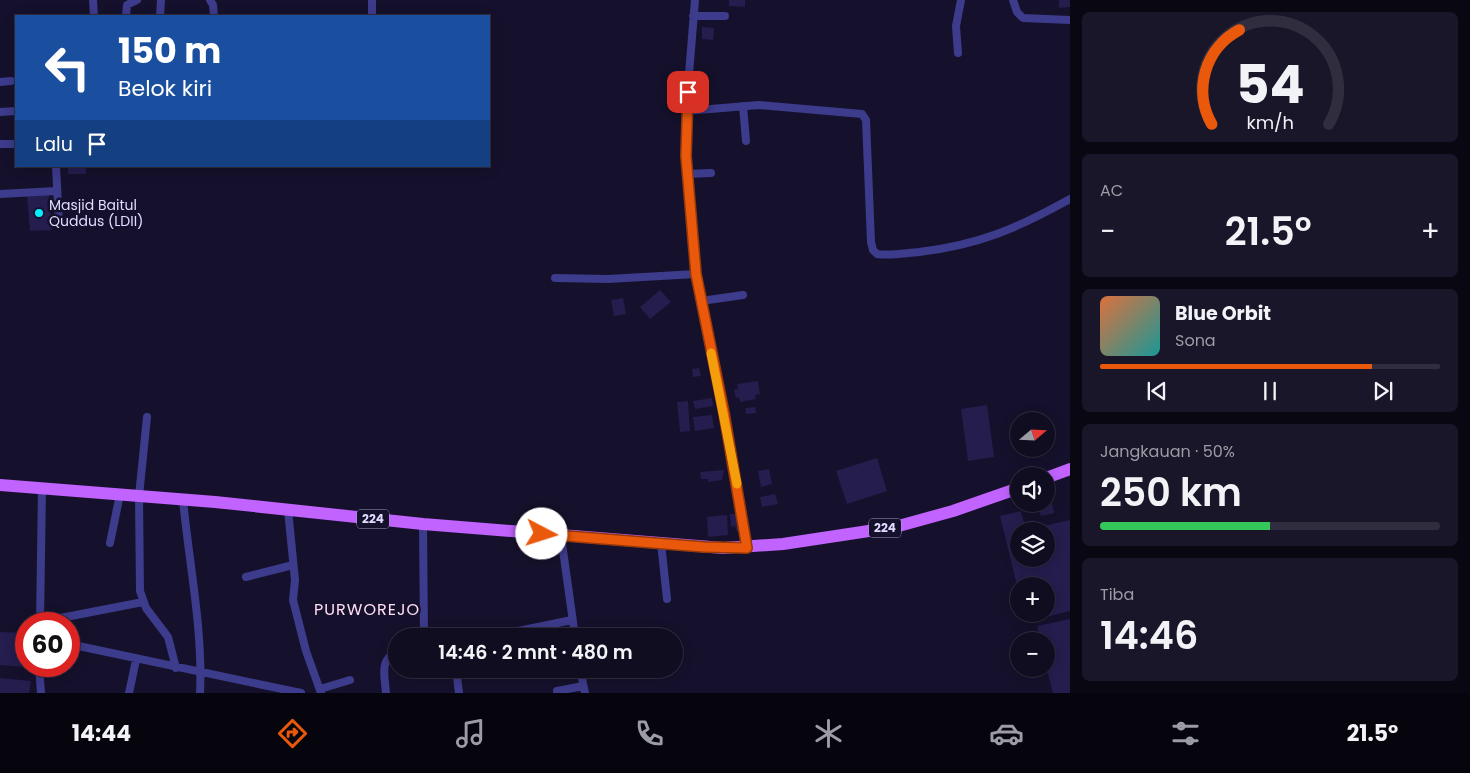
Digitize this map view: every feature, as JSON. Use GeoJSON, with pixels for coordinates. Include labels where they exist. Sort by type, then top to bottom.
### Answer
{"type":"FeatureCollection","features":[{"type":"Feature","properties":{"kind":"main road"},"geometry":{"type":"LineString","coordinates":[[1055,475],[1070,469]]}},
{"type":"Feature","properties":{"kind":"main road","name":"224"},"geometry":{"type":"LineString","coordinates":[[0,485],[120,494],[561,536],[747,548],[895,527],[953,511],[1010,491]]}},
{"type":"Feature","properties":{"kind":"street"},"geometry":{"type":"LineString","coordinates":[[93,0],[94,15]]}},
{"type":"Feature","properties":{"kind":"street"},"geometry":{"type":"LineString","coordinates":[[126,15],[127,5],[137,0]]}},
{"type":"Feature","properties":{"kind":"street"},"geometry":{"type":"LineString","coordinates":[[160,15],[161,0]]}},
{"type":"Feature","properties":{"kind":"street"},"geometry":{"type":"LineString","coordinates":[[210,0],[214,15]]}},
{"type":"Feature","properties":{"kind":"street"},"geometry":{"type":"LineString","coordinates":[[372,0],[372,15]]}},
{"type":"Feature","properties":{"kind":"street"},"geometry":{"type":"LineString","coordinates":[[695,0],[686,111],[687,174],[696,274],[724,413],[747,548]]}},
{"type":"Feature","properties":{"kind":"street"},"geometry":{"type":"LineString","coordinates":[[958,53],[956,26],[961,0]]}},
{"type":"Feature","properties":{"kind":"street"},"geometry":{"type":"LineString","coordinates":[[1013,0],[1017,12],[1024,18],[1070,20]]}},
{"type":"Feature","properties":{"kind":"street"},"geometry":{"type":"LineString","coordinates":[[693,16],[726,16]]}},
{"type":"Feature","properties":{"kind":"street"},"geometry":{"type":"LineString","coordinates":[[0,82],[12,81]]}},
{"type":"Feature","properties":{"kind":"street"},"geometry":{"type":"LineString","coordinates":[[686,111],[743,106],[859,113],[864,116],[866,122],[871,242],[873,250],[877,254],[933,250],[967,243],[1025,224],[1070,199]]}},
{"type":"Feature","properties":{"kind":"street"},"geometry":{"type":"LineString","coordinates":[[743,106],[746,141]]}},
{"type":"Feature","properties":{"kind":"street"},"geometry":{"type":"LineString","coordinates":[[0,112],[15,110]]}},
{"type":"Feature","properties":{"kind":"street"},"geometry":{"type":"LineString","coordinates":[[0,144],[15,144]]}},
{"type":"Feature","properties":{"kind":"street"},"geometry":{"type":"LineString","coordinates":[[56,167],[59,225]]}},
{"type":"Feature","properties":{"kind":"street"},"geometry":{"type":"LineString","coordinates":[[687,174],[711,173]]}},
{"type":"Feature","properties":{"kind":"street"},"geometry":{"type":"LineString","coordinates":[[0,194],[56,191]]}},
{"type":"Feature","properties":{"kind":"street"},"geometry":{"type":"LineString","coordinates":[[555,278],[608,279],[696,274]]}},
{"type":"Feature","properties":{"kind":"street"},"geometry":{"type":"LineString","coordinates":[[701,301],[743,296]]}},
{"type":"Feature","properties":{"kind":"street"},"geometry":{"type":"LineString","coordinates":[[147,417],[139,496],[139,580],[142,602],[166,633],[176,668]]}},
{"type":"Feature","properties":{"kind":"street"},"geometry":{"type":"LineString","coordinates":[[40,612],[42,488]]}},
{"type":"Feature","properties":{"kind":"street"},"geometry":{"type":"LineString","coordinates":[[110,543],[120,494]]}},
{"type":"Feature","properties":{"kind":"street"},"geometry":{"type":"LineString","coordinates":[[183,500],[201,672],[200,693]]}},
{"type":"Feature","properties":{"kind":"street"},"geometry":{"type":"LineString","coordinates":[[288,510],[293,565],[293,600],[306,651],[321,691],[350,680]]}},
{"type":"Feature","properties":{"kind":"street"},"geometry":{"type":"LineString","coordinates":[[423,524],[424,628]]}},
{"type":"Feature","properties":{"kind":"street"},"geometry":{"type":"LineString","coordinates":[[561,536],[573,628]]}},
{"type":"Feature","properties":{"kind":"street"},"geometry":{"type":"LineString","coordinates":[[661,543],[667,599]]}},
{"type":"Feature","properties":{"kind":"street"},"geometry":{"type":"LineString","coordinates":[[246,577],[293,565]]}},
{"type":"Feature","properties":{"kind":"street"},"geometry":{"type":"LineString","coordinates":[[80,615],[142,602]]}},
{"type":"Feature","properties":{"kind":"street"},"geometry":{"type":"LineString","coordinates":[[533,628],[572,620]]}},
{"type":"Feature","properties":{"kind":"street"},"geometry":{"type":"LineString","coordinates":[[80,647],[136,660],[301,693]]}},
{"type":"Feature","properties":{"kind":"street"},"geometry":{"type":"LineString","coordinates":[[386,693],[385,662],[388,658]]}},
{"type":"Feature","properties":{"kind":"street"},"geometry":{"type":"LineString","coordinates":[[129,693],[134,679],[136,660]]}},
{"type":"Feature","properties":{"kind":"street"},"geometry":{"type":"LineString","coordinates":[[40,677],[41,693]]}},
{"type":"Feature","properties":{"kind":"street"},"geometry":{"type":"LineString","coordinates":[[457,678],[459,693]]}},
{"type":"Feature","properties":{"kind":"street"},"geometry":{"type":"LineString","coordinates":[[557,691],[584,689]]}},
{"type":"Feature","properties":{"kind":"building"},"geometry":{"type":"Polygon","coordinates":[[[729,0],[745,0],[745,7],[729,6],[729,0]]]}},
{"type":"Feature","properties":{"kind":"building"},"geometry":{"type":"Polygon","coordinates":[[[1059,0],[1070,0],[1070,7],[1059,8],[1059,0]]]}},
{"type":"Feature","properties":{"kind":"building"},"geometry":{"type":"Polygon","coordinates":[[[702,27],[714,28],[713,40],[702,39],[702,27]]]}},
{"type":"Feature","properties":{"kind":"building"},"geometry":{"type":"Polygon","coordinates":[[[68,167],[86,167],[86,174],[68,174],[68,167]]]}},
{"type":"Feature","properties":{"kind":"building","name":"Masjid Baitul Quddus (LDII)"},"geometry":{"type":"Polygon","coordinates":[[[49,194],[52,230],[30,231],[27,196],[49,194]]]}},
{"type":"Feature","properties":{"kind":"building"},"geometry":{"type":"Polygon","coordinates":[[[660,290],[671,302],[650,319],[640,307],[660,290]]]}},
{"type":"Feature","properties":{"kind":"building"},"geometry":{"type":"Polygon","coordinates":[[[623,298],[626,314],[614,316],[611,300],[623,298]]]}},
{"type":"Feature","properties":{"kind":"building"},"geometry":{"type":"Polygon","coordinates":[[[699,368],[701,376],[693,377],[692,369],[699,368]]]}},
{"type":"Feature","properties":{"kind":"building"},"geometry":{"type":"Polygon","coordinates":[[[758,381],[760,394],[755,395],[756,399],[740,402],[739,397],[736,398],[734,390],[738,389],[737,384],[758,381]]]}},
{"type":"Feature","properties":{"kind":"building"},"geometry":{"type":"Polygon","coordinates":[[[712,398],[713,406],[695,409],[693,401],[712,398]]]}},
{"type":"Feature","properties":{"kind":"building"},"geometry":{"type":"Polygon","coordinates":[[[688,401],[690,431],[680,432],[677,402],[688,401]]]}},
{"type":"Feature","properties":{"kind":"building"},"geometry":{"type":"Polygon","coordinates":[[[987,405],[994,457],[968,461],[961,409],[987,405]]]}},
{"type":"Feature","properties":{"kind":"building"},"geometry":{"type":"Polygon","coordinates":[[[755,407],[756,413],[746,414],[745,408],[755,407]]]}},
{"type":"Feature","properties":{"kind":"building"},"geometry":{"type":"Polygon","coordinates":[[[712,415],[714,428],[695,431],[693,417],[712,415]]]}},
{"type":"Feature","properties":{"kind":"building"},"geometry":{"type":"Polygon","coordinates":[[[877,458],[887,491],[847,504],[836,471],[877,458]]]}},
{"type":"Feature","properties":{"kind":"building"},"geometry":{"type":"Polygon","coordinates":[[[769,469],[772,484],[761,487],[758,471],[769,469]]]}},
{"type":"Feature","properties":{"kind":"building"},"geometry":{"type":"Polygon","coordinates":[[[724,470],[722,480],[708,482],[708,479],[701,479],[700,472],[724,470]]]}},
{"type":"Feature","properties":{"kind":"building"},"geometry":{"type":"Polygon","coordinates":[[[775,494],[778,504],[762,507],[760,497],[775,494]]]}},
{"type":"Feature","properties":{"kind":"building"},"geometry":{"type":"Polygon","coordinates":[[[1021,512],[1024,522],[1010,522],[1010,557],[1000,516],[1021,512]]]}},
{"type":"Feature","properties":{"kind":"building"},"geometry":{"type":"Polygon","coordinates":[[[1040,512],[1054,512],[1054,513],[1041,516],[1040,512]]]}},
{"type":"Feature","properties":{"kind":"building"},"geometry":{"type":"Polygon","coordinates":[[[730,514],[739,514],[740,531],[736,531],[735,526],[731,527],[730,514]]]}},
{"type":"Feature","properties":{"kind":"building"},"geometry":{"type":"Polygon","coordinates":[[[727,515],[728,535],[708,537],[707,517],[727,515]]]}},
{"type":"Feature","properties":{"kind":"building"},"geometry":{"type":"Polygon","coordinates":[[[1070,520],[1070,611],[1055,615],[1055,577],[1015,577],[1012,567],[1055,567],[1055,523],[1070,520]]]}},
{"type":"Feature","properties":{"kind":"building"},"geometry":{"type":"Polygon","coordinates":[[[1070,619],[1070,693],[1053,693],[1049,677],[1055,677],[1055,632],[1038,632],[1037,626],[1070,619]]]}},
{"type":"Feature","properties":{"kind":"building"},"geometry":{"type":"Polygon","coordinates":[[[0,632],[15,633],[15,666],[0,665],[0,632]]]}},
{"type":"Feature","properties":{"kind":"building"},"geometry":{"type":"Polygon","coordinates":[[[0,678],[31,681],[29,693],[0,693],[0,678]]]}},
{"type":"Feature","properties":{"kind":"slow traffic"},"geometry":{"type":"LineString","coordinates":[[711,353],[737,484]]}},
{"type":"Feature","properties":{"kind":"place","name":"Masjid Baitul Quddus (LDII)"},"geometry":{"type":"Point","coordinates":[39,213]}},
{"type":"Feature","properties":{"kind":"district","name":"PURWOREJO"},"geometry":{"type":"Point","coordinates":[367,609]}},
{"type":"Feature","properties":{"kind":"route"},"geometry":{"type":"LineString","coordinates":[[542,534],[704,547],[747,548],[724,413],[696,274],[686,156],[688,92]]}}]}
